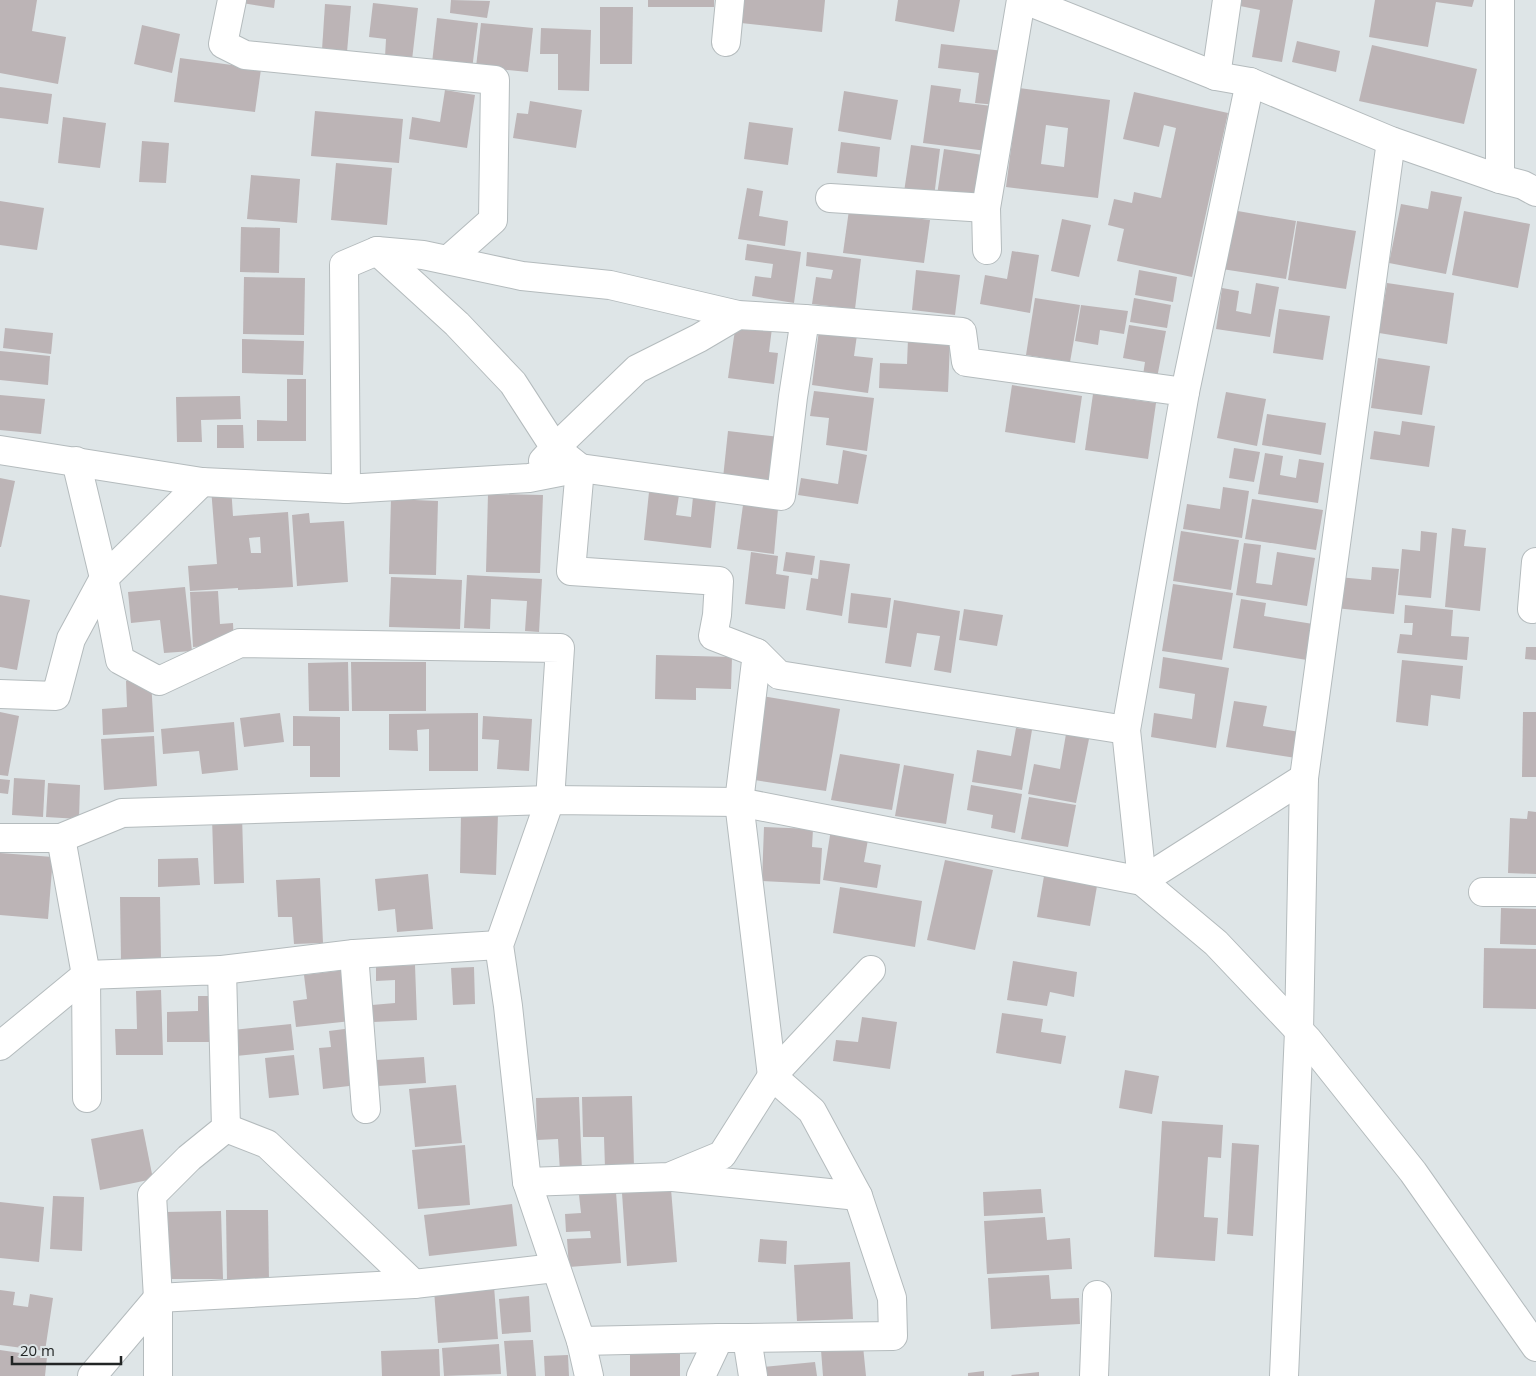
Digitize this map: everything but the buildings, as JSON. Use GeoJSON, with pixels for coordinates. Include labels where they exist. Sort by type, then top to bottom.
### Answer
{"type":"FeatureCollection","features":[{"type":"Feature","properties":{"kind":"street"},"geometry":{"type":"LineString","coordinates":[[232,0],[223,44],[245,55],[495,80],[493,220],[448,260]]}},
{"type":"Feature","properties":{"kind":"street"},"geometry":{"type":"LineString","coordinates":[[726,42],[730,0]]}},
{"type":"Feature","properties":{"kind":"street"},"geometry":{"type":"LineString","coordinates":[[987,250],[986,208],[1021,0]]}},
{"type":"Feature","properties":{"kind":"street"},"geometry":{"type":"LineString","coordinates":[[1025,0],[1216,76],[1250,82],[1391,141],[1500,179],[1523,185],[1536,192]]}},
{"type":"Feature","properties":{"kind":"street"},"geometry":{"type":"LineString","coordinates":[[1216,76],[1227,0]]}},
{"type":"Feature","properties":{"kind":"street"},"geometry":{"type":"LineString","coordinates":[[1500,0],[1500,179]]}},
{"type":"Feature","properties":{"kind":"street"},"geometry":{"type":"LineString","coordinates":[[1142,881],[1126,730],[1185,392],[1250,82]]}},
{"type":"Feature","properties":{"kind":"street"},"geometry":{"type":"LineString","coordinates":[[1284,1376],[1298,1031],[1304,778],[1391,141]]}},
{"type":"Feature","properties":{"kind":"street"},"geometry":{"type":"LineString","coordinates":[[830,198],[986,208]]}},
{"type":"Feature","properties":{"kind":"street"},"geometry":{"type":"LineString","coordinates":[[377,251],[457,324],[513,383],[554,448],[580,468]]}},
{"type":"Feature","properties":{"kind":"street"},"geometry":{"type":"LineString","coordinates":[[346,490],[344,265],[377,251],[423,254],[522,276],[610,285],[738,316],[805,319],[962,332],[966,362],[1185,392]]}},
{"type":"Feature","properties":{"kind":"street"},"geometry":{"type":"LineString","coordinates":[[529,478],[554,448],[637,369],[738,316]]}},
{"type":"Feature","properties":{"kind":"street"},"geometry":{"type":"LineString","coordinates":[[0,450],[202,482],[346,490],[529,478],[580,468],[781,496],[805,319]]}},
{"type":"Feature","properties":{"kind":"street"},"geometry":{"type":"LineString","coordinates":[[76,462],[104,578],[120,660],[159,681],[240,643],[560,648],[550,800],[499,945],[508,1006],[527,1182],[581,1341],[589,1376]]}},
{"type":"Feature","properties":{"kind":"street"},"geometry":{"type":"LineString","coordinates":[[580,468],[571,571],[719,582],[714,636],[757,652],[779,675],[1126,730]]}},
{"type":"Feature","properties":{"kind":"street"},"geometry":{"type":"LineString","coordinates":[[0,694],[56,696],[71,639],[104,578],[202,482]]}},
{"type":"Feature","properties":{"kind":"street"},"geometry":{"type":"LineString","coordinates":[[1532,609],[1536,562]]}},
{"type":"Feature","properties":{"kind":"street"},"geometry":{"type":"LineString","coordinates":[[581,1341],[893,1336],[892,1298],[858,1196],[812,1112],[772,1076],[739,802],[757,652]]}},
{"type":"Feature","properties":{"kind":"street"},"geometry":{"type":"LineString","coordinates":[[1142,881],[1304,778]]}},
{"type":"Feature","properties":{"kind":"street"},"geometry":{"type":"LineString","coordinates":[[0,838],[61,838],[122,813],[550,800],[739,802],[1142,881],[1216,943],[1298,1031],[1413,1172],[1536,1347]]}},
{"type":"Feature","properties":{"kind":"street"},"geometry":{"type":"LineString","coordinates":[[61,838],[86,976],[87,1098]]}},
{"type":"Feature","properties":{"kind":"street"},"geometry":{"type":"LineString","coordinates":[[1483,892],[1536,892]]}},
{"type":"Feature","properties":{"kind":"street"},"geometry":{"type":"LineString","coordinates":[[0,1046],[86,976],[222,970],[354,954],[499,945]]}},
{"type":"Feature","properties":{"kind":"street"},"geometry":{"type":"LineString","coordinates":[[354,954],[366,1109]]}},
{"type":"Feature","properties":{"kind":"street"},"geometry":{"type":"LineString","coordinates":[[222,970],[226,1128]]}},
{"type":"Feature","properties":{"kind":"street"},"geometry":{"type":"LineString","coordinates":[[669,1177],[722,1155],[772,1076],[870,970]]}},
{"type":"Feature","properties":{"kind":"street"},"geometry":{"type":"LineString","coordinates":[[226,1128],[267,1144],[414,1284]]}},
{"type":"Feature","properties":{"kind":"street"},"geometry":{"type":"LineString","coordinates":[[158,1376],[158,1298],[152,1195],[189,1158],[226,1128]]}},
{"type":"Feature","properties":{"kind":"street"},"geometry":{"type":"LineString","coordinates":[[527,1182],[669,1177],[858,1196]]}},
{"type":"Feature","properties":{"kind":"street"},"geometry":{"type":"LineString","coordinates":[[92,1376],[158,1298],[414,1284],[555,1268]]}},
{"type":"Feature","properties":{"kind":"street"},"geometry":{"type":"LineString","coordinates":[[1094,1376],[1097,1295]]}},
{"type":"Feature","properties":{"kind":"street"},"geometry":{"type":"LineString","coordinates":[[701,1376],[719,1338]]}},
{"type":"Feature","properties":{"kind":"street"},"geometry":{"type":"LineString","coordinates":[[747,1338],[753,1376]]}}]}
